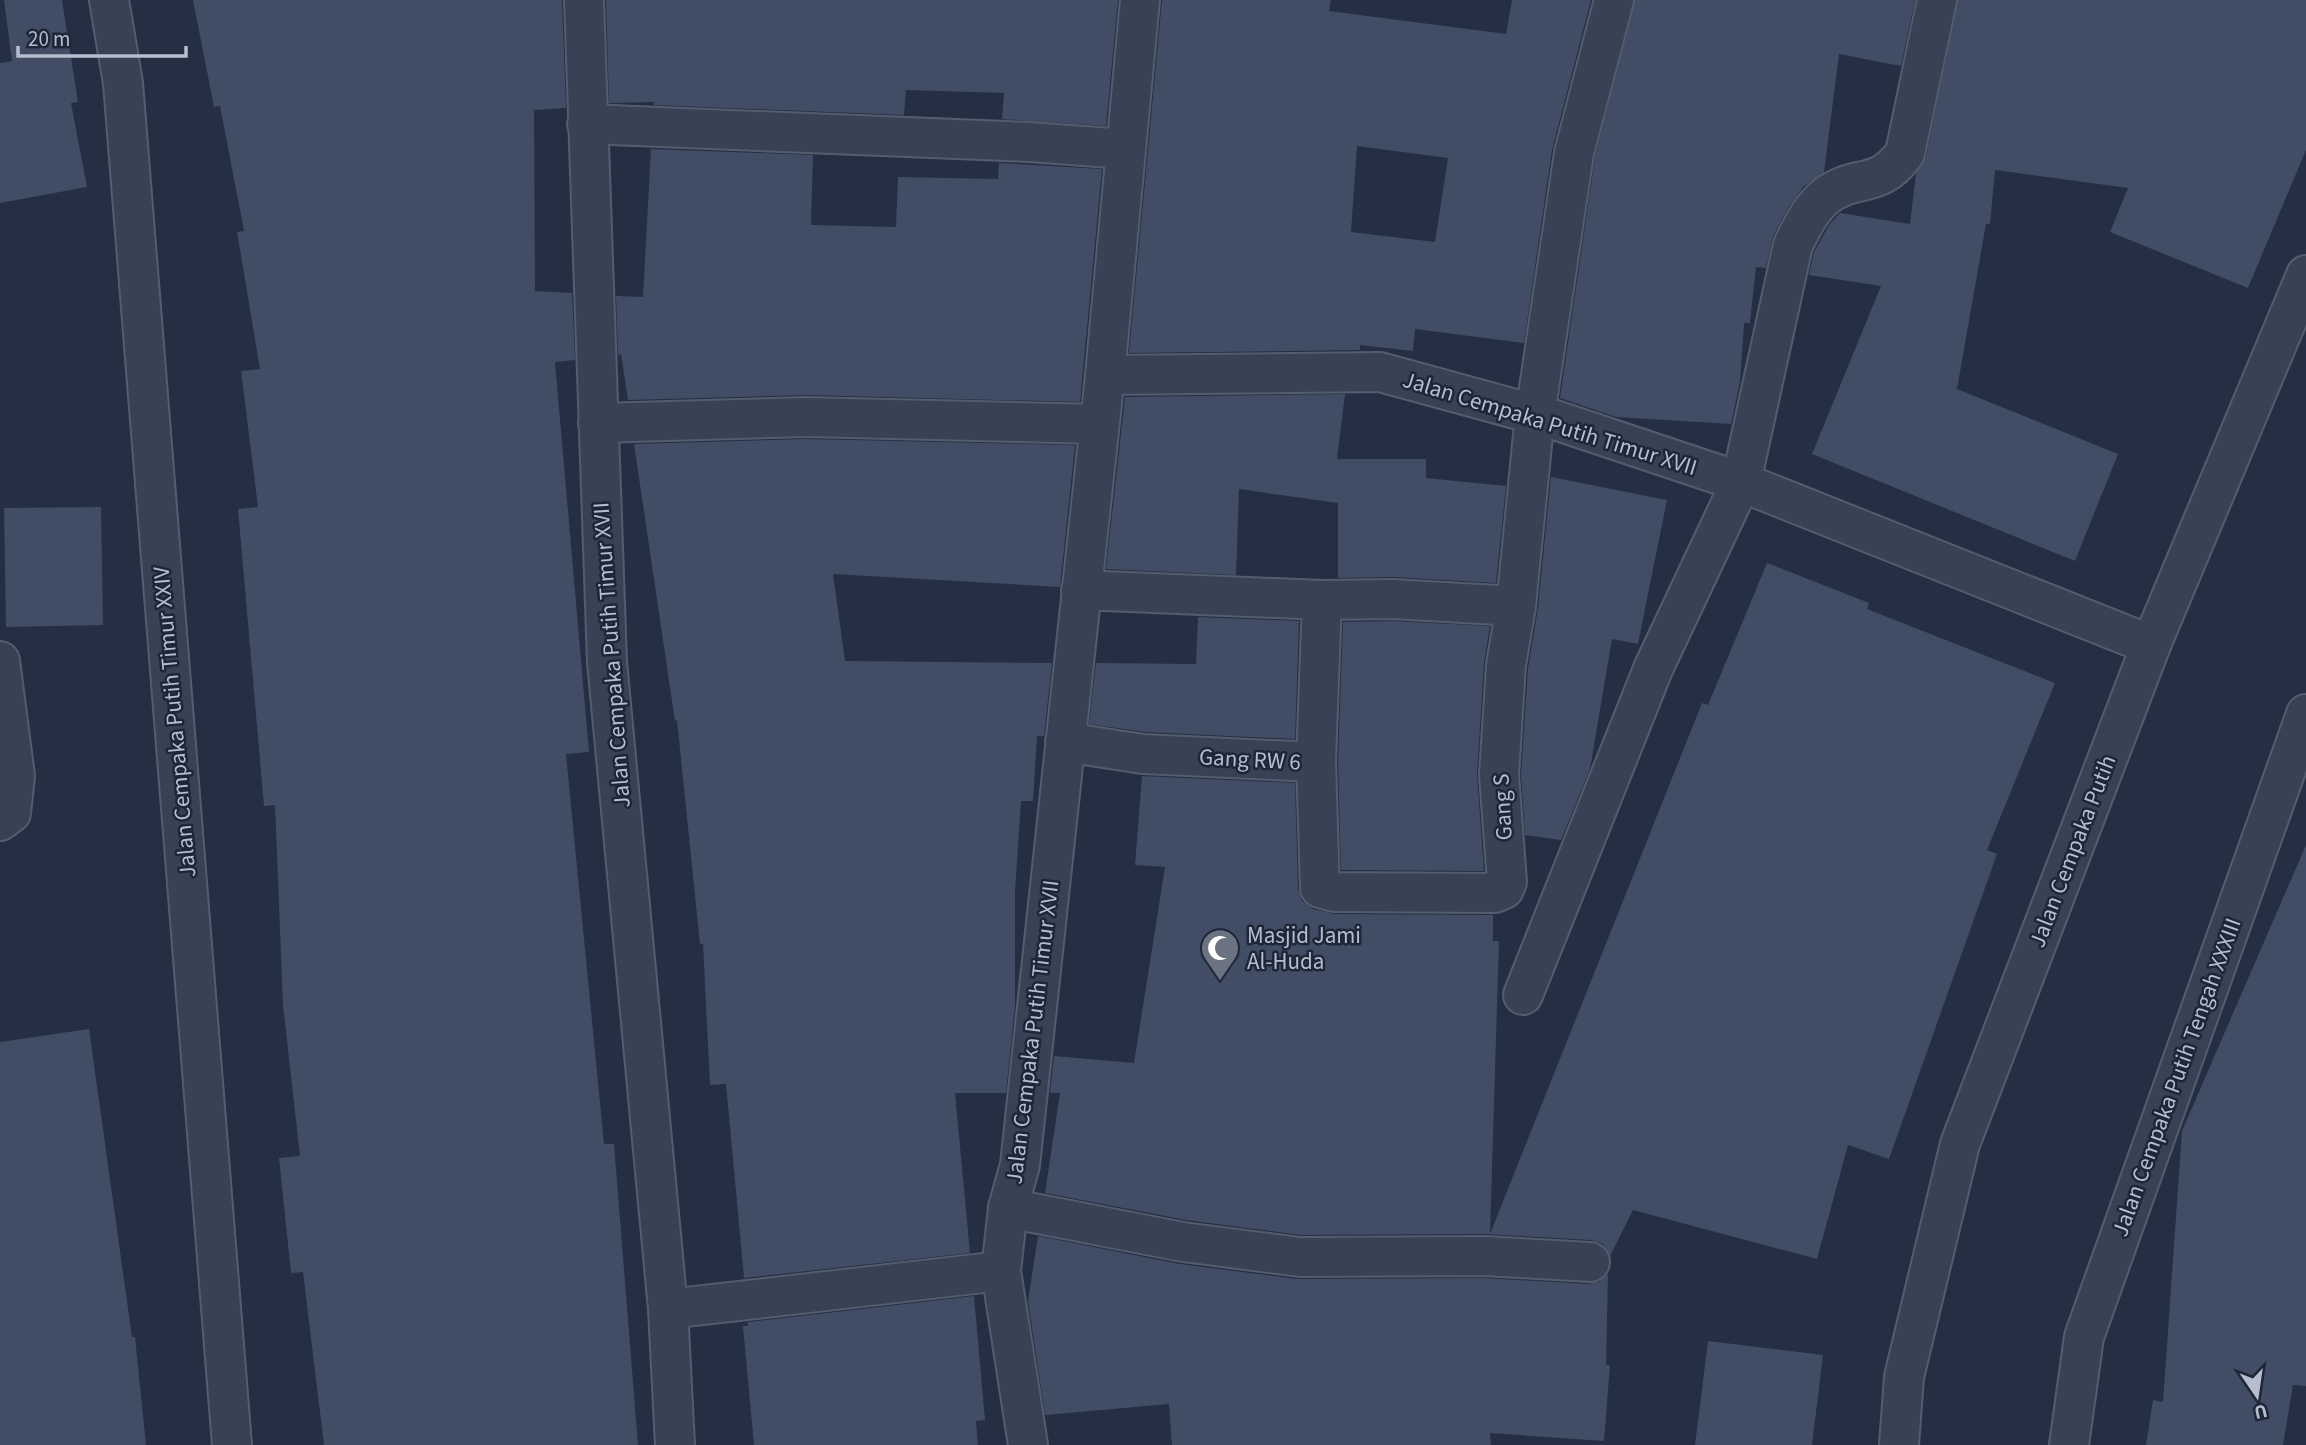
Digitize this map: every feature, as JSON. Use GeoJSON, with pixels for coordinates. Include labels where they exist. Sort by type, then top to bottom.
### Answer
{"type":"FeatureCollection","features":[{"type":"Feature","properties":{"kind":"street","name":"Jalan Cempaka Putih Timur XXIV"},"geometry":{"type":"LineString","coordinates":[[108,0],[123,83],[232,1445]]}},
{"type":"Feature","properties":{"kind":"street","name":"Jalan Cempaka Putih Timur XVII"},"geometry":{"type":"LineString","coordinates":[[584,0],[607,662],[668,1308],[675,1445]]}},
{"type":"Feature","properties":{"kind":"street","name":"Jalan Cempaka Putih Timur XVII"},"geometry":{"type":"LineString","coordinates":[[1028,1445],[1001,1271],[1008,1208],[1020,1165],[1105,375],[1140,0]]}},
{"type":"Feature","properties":{"kind":"street","name":"Gang S"},"geometry":{"type":"LineString","coordinates":[[1507,881],[1499,775],[1506,665],[1516,606],[1535,415],[1574,153],[1614,0]]}},
{"type":"Feature","properties":{"kind":"street"},"geometry":{"type":"LineString","coordinates":[[1524,995],[1653,669],[1741,482],[1793,245],[1806,218],[1827,196],[1893,170],[1905,153],[1937,0]]}},
{"type":"Feature","properties":{"kind":"street"},"geometry":{"type":"LineString","coordinates":[[587,124],[1029,142],[1125,149]]}},
{"type":"Feature","properties":{"kind":"street","name":"Jalan Cempaka Putih"},"geometry":{"type":"LineString","coordinates":[[1899,1445],[1904,1377],[1959,1144],[2151,645],[2306,275]]}},
{"type":"Feature","properties":{"kind":"street","name":"Jalan Cempaka Putih Timur XVII"},"geometry":{"type":"LineString","coordinates":[[1105,375],[1380,372],[1535,415],[1741,482],[2151,645]]}},
{"type":"Feature","properties":{"kind":"street"},"geometry":{"type":"LineString","coordinates":[[598,424],[806,417],[1099,424]]}},
{"type":"Feature","properties":{"kind":"street"},"geometry":{"type":"LineString","coordinates":[[1080,590],[1322,600],[1392,599],[1516,606]]}},
{"type":"Feature","properties":{"kind":"street","name":"Gang RW 6"},"geometry":{"type":"LineString","coordinates":[[1065,741],[1143,754],[1264,757],[1316,762],[1322,600]]}},
{"type":"Feature","properties":{"kind":"street"},"geometry":{"type":"LineString","coordinates":[[0,661],[15,776],[11,813],[0,821]]}},
{"type":"Feature","properties":{"kind":"street","name":"Jalan Cempaka Putih Tengah XXXIII"},"geometry":{"type":"LineString","coordinates":[[2068,1445],[2084,1336],[2306,714]]}},
{"type":"Feature","properties":{"kind":"street"},"geometry":{"type":"LineString","coordinates":[[1316,762],[1320,888],[1334,892],[1495,893],[1504,889],[1507,881],[1561,902]]}},
{"type":"Feature","properties":{"kind":"street"},"geometry":{"type":"LineString","coordinates":[[1008,1208],[1183,1242],[1300,1256],[1484,1256],[1590,1262]]}},
{"type":"Feature","properties":{"kind":"street"},"geometry":{"type":"LineString","coordinates":[[668,1308],[1001,1271]]}},
{"type":"Feature","properties":{"kind":"building"},"geometry":{"type":"Polygon","coordinates":[[[4,0],[62,0],[78,102],[71,103],[87,187],[0,203],[0,63],[12,61],[4,0]]]}},
{"type":"Feature","properties":{"kind":"building"},"geometry":{"type":"Polygon","coordinates":[[[193,0],[562,0],[566,108],[534,110],[535,291],[572,293],[575,360],[555,362],[589,752],[566,754],[604,1144],[614,1144],[638,1445],[324,1445],[303,1272],[291,1273],[279,1158],[300,1156],[283,1005],[275,805],[264,806],[238,509],[258,507],[241,371],[260,369],[237,232],[244,231],[220,106],[214,107],[193,0]]]}},
{"type":"Feature","properties":{"kind":"building"},"geometry":{"type":"Polygon","coordinates":[[[606,0],[1118,0],[1106,126],[1002,119],[1004,93],[906,90],[904,115],[654,105],[654,102],[609,103],[606,0]]]}},
{"type":"Feature","properties":{"kind":"building"},"geometry":{"type":"Polygon","coordinates":[[[1162,0],[1331,0],[1329,11],[1506,34],[1512,0],[1591,0],[1552,150],[1524,343],[1415,329],[1413,351],[1360,345],[1360,350],[1129,353],[1162,0]],[[1357,146],[1351,232],[1435,242],[1448,158],[1357,146]]]}},
{"type":"Feature","properties":{"kind":"building"},"geometry":{"type":"Polygon","coordinates":[[[1635,0],[1915,0],[1901,66],[1839,54],[1824,172],[1804,186],[1788,208],[1773,236],[1766,268],[1756,267],[1750,323],[1744,323],[1740,382],[1731,424],[1616,417],[1560,398],[1595,157],[1635,0]]]}},
{"type":"Feature","properties":{"kind":"building"},"geometry":{"type":"Polygon","coordinates":[[[1958,0],[2306,0],[2306,150],[2248,288],[2110,232],[2128,188],[1995,170],[1990,224],[1986,224],[1957,389],[2118,454],[2075,561],[1812,454],[1881,286],[1809,275],[1814,252],[1829,225],[1840,213],[1910,224],[1916,173],[1926,157],[1958,0]]]}},
{"type":"Feature","properties":{"kind":"building"},"geometry":{"type":"Polygon","coordinates":[[[651,149],[813,155],[811,225],[896,227],[898,177],[998,179],[999,163],[1102,169],[1080,402],[807,395],[628,400],[621,354],[618,355],[616,296],[643,297],[651,149]]]}},
{"type":"Feature","properties":{"kind":"building"},"geometry":{"type":"Polygon","coordinates":[[[1345,394],[1337,459],[1426,459],[1426,478],[1506,486],[1496,583],[1393,577],[1338,578],[1338,503],[1239,489],[1236,575],[1106,569],[1125,397],[1345,394]]]}},
{"type":"Feature","properties":{"kind":"building"},"geometry":{"type":"Polygon","coordinates":[[[806,439],[1075,445],[1060,587],[833,574],[845,661],[1052,663],[1044,736],[1037,736],[1033,801],[1021,801],[1015,890],[1015,1006],[1006,1093],[955,1093],[970,1253],[744,1278],[726,1084],[710,1085],[703,944],[700,944],[677,720],[675,721],[634,444],[806,439]]]}},
{"type":"Feature","properties":{"kind":"building"},"geometry":{"type":"Polygon","coordinates":[[[1551,477],[1667,500],[1638,644],[1612,639],[1590,769],[1561,840],[1525,835],[1521,775],[1528,668],[1538,608],[1551,477]]]}},
{"type":"Feature","properties":{"kind":"building"},"geometry":{"type":"Polygon","coordinates":[[[101,507],[103,625],[6,627],[4,508],[101,507]]]}},
{"type":"Feature","properties":{"kind":"building"},"geometry":{"type":"Polygon","coordinates":[[[1767,563],[1869,603],[1867,609],[2055,683],[1987,850],[1997,854],[1889,1159],[1848,1145],[1817,1259],[1633,1210],[1610,1256],[1603,1244],[1591,1240],[1484,1234],[1301,1235],[1186,1220],[1045,1193],[1060,1093],[1050,1093],[1054,1056],[1134,1063],[1165,867],[1135,865],[1142,776],[1295,783],[1298,889],[1302,901],[1313,909],[1334,914],[1493,915],[1493,941],[1499,941],[1490,1234],[1702,703],[1708,705],[1767,563]]]}},
{"type":"Feature","properties":{"kind":"building"},"geometry":{"type":"Polygon","coordinates":[[[1198,617],[1299,621],[1295,739],[1145,732],[1089,724],[1096,663],[1196,664],[1198,617]]]}},
{"type":"Feature","properties":{"kind":"building"},"geometry":{"type":"Polygon","coordinates":[[[1392,621],[1490,626],[1484,663],[1477,774],[1484,871],[1341,870],[1338,762],[1343,622],[1392,621]]]}},
{"type":"Feature","properties":{"kind":"building"},"geometry":{"type":"Polygon","coordinates":[[[2306,845],[2306,1386],[2293,1385],[2283,1445],[2146,1445],[2153,1400],[2163,1402],[2182,1131],[2306,845]]]}},
{"type":"Feature","properties":{"kind":"building"},"geometry":{"type":"Polygon","coordinates":[[[89,1029],[132,1337],[135,1337],[146,1445],[0,1445],[0,1042],[89,1029]]]}},
{"type":"Feature","properties":{"kind":"building"},"geometry":{"type":"Polygon","coordinates":[[[1038,1236],[1180,1264],[1297,1279],[1483,1278],[1589,1284],[1600,1281],[1608,1274],[1606,1365],[1610,1365],[1604,1441],[1490,1433],[1491,1445],[1172,1445],[1169,1404],[1045,1415],[1028,1301],[1038,1236]]]}},
{"type":"Feature","properties":{"kind":"building"},"geometry":{"type":"Polygon","coordinates":[[[974,1296],[985,1420],[976,1421],[978,1445],[754,1445],[743,1326],[748,1326],[748,1322],[974,1296]]]}},
{"type":"Feature","properties":{"kind":"building"},"geometry":{"type":"Polygon","coordinates":[[[1708,1341],[1823,1355],[1812,1445],[1695,1445],[1708,1341]]]}},
{"type":"Feature","properties":{"kind":"place","name":"Masjid Jami Al-Huda"},"geometry":{"type":"Point","coordinates":[1220,982]}}]}
